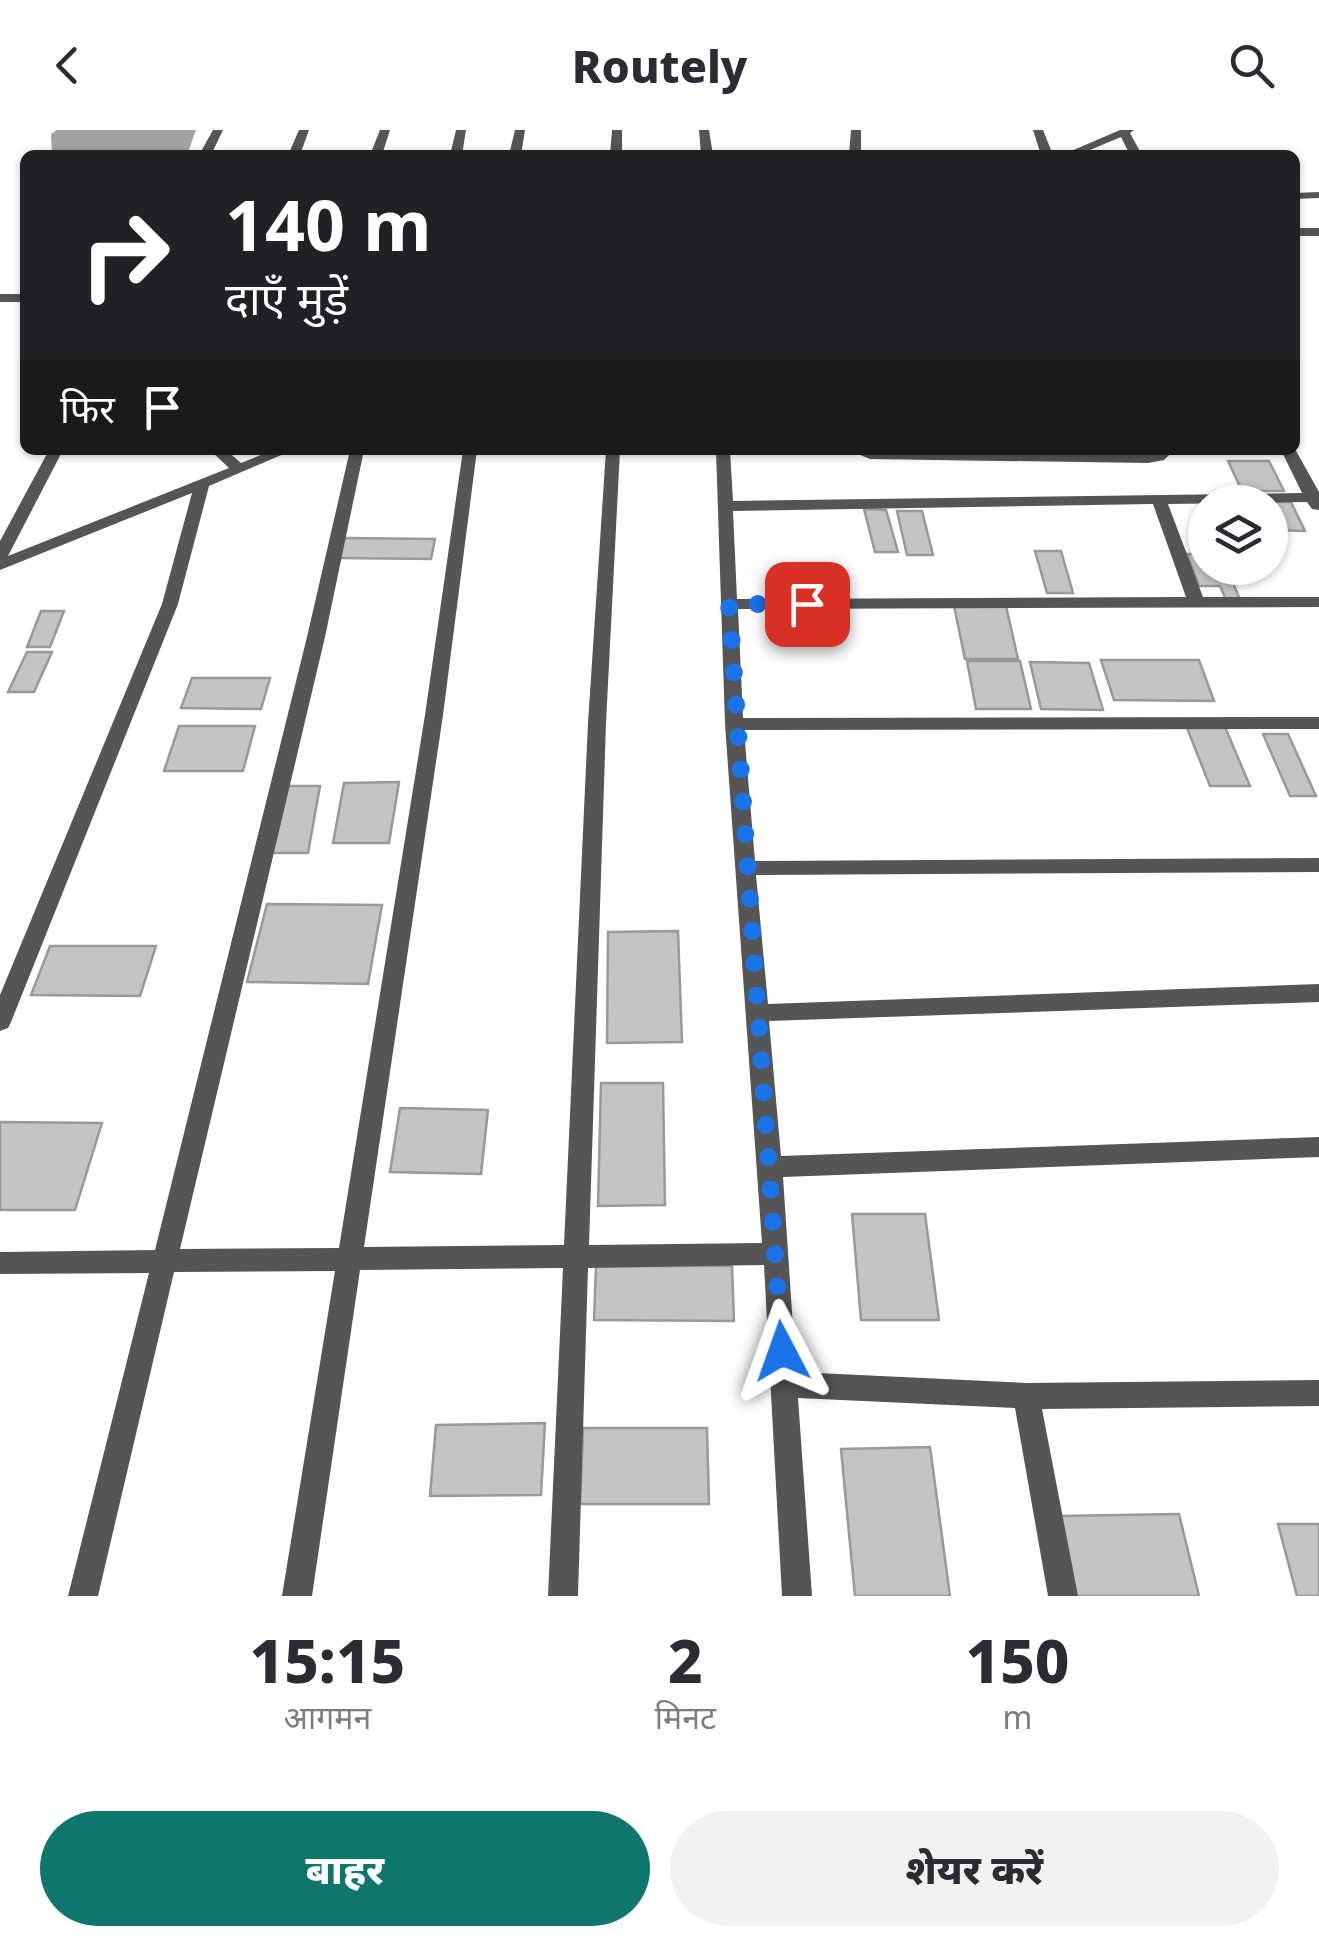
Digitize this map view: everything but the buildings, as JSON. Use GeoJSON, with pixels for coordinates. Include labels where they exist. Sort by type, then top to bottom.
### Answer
{"type":"FeatureCollection","features":[{"type":"Feature","properties":{"kind":"street"},"geometry":{"type":"LineString","coordinates":[[1080,150],[1126,131]]}},
{"type":"Feature","properties":{"kind":"street"},"geometry":{"type":"LineString","coordinates":[[0,556],[53,455]]}},
{"type":"Feature","properties":{"kind":"street"},"geometry":{"type":"LineString","coordinates":[[223,455],[239,469]]}},
{"type":"Feature","properties":{"kind":"street"},"geometry":{"type":"LineString","coordinates":[[0,565],[274,455]]}},
{"type":"Feature","properties":{"kind":"street"},"geometry":{"type":"LineString","coordinates":[[83,1596],[166,1262],[356,455]]}},
{"type":"Feature","properties":{"kind":"street"},"geometry":{"type":"LineString","coordinates":[[297,1596],[434,715],[469,455]]}},
{"type":"Feature","properties":{"kind":"street"},"geometry":{"type":"LineString","coordinates":[[562,1596],[596,743],[614,455]]}},
{"type":"Feature","properties":{"kind":"street"},"geometry":{"type":"LineString","coordinates":[[723,455],[734,724],[770,1167],[797,1596]]}},
{"type":"Feature","properties":{"kind":"street"},"geometry":{"type":"LineString","coordinates":[[1068,455],[1162,455]]}},
{"type":"Feature","properties":{"kind":"street"},"geometry":{"type":"LineString","coordinates":[[1291,455],[1317,502]]}},
{"type":"Feature","properties":{"kind":"street"},"geometry":{"type":"LineString","coordinates":[[0,1022],[170,604],[202,484]]}},
{"type":"Feature","properties":{"kind":"street"},"geometry":{"type":"LineString","coordinates":[[727,506],[1158,498],[1317,502]]}},
{"type":"Feature","properties":{"kind":"street"},"geometry":{"type":"LineString","coordinates":[[1158,498],[1196,602]]}},
{"type":"Feature","properties":{"kind":"street"},"geometry":{"type":"LineString","coordinates":[[729,604],[1319,602]]}},
{"type":"Feature","properties":{"kind":"street"},"geometry":{"type":"LineString","coordinates":[[734,724],[1319,723]]}},
{"type":"Feature","properties":{"kind":"street"},"geometry":{"type":"LineString","coordinates":[[745,868],[1319,865]]}},
{"type":"Feature","properties":{"kind":"street"},"geometry":{"type":"LineString","coordinates":[[755,1014],[1319,993]]}},
{"type":"Feature","properties":{"kind":"street"},"geometry":{"type":"LineString","coordinates":[[770,1167],[1319,1146]]}},
{"type":"Feature","properties":{"kind":"street"},"geometry":{"type":"LineString","coordinates":[[0,1264],[776,1254]]}},
{"type":"Feature","properties":{"kind":"street"},"geometry":{"type":"LineString","coordinates":[[784,1384],[1026,1396],[1319,1393]]}},
{"type":"Feature","properties":{"kind":"street"},"geometry":{"type":"LineString","coordinates":[[1026,1396],[1063,1596]]}},
{"type":"Feature","properties":{"kind":"shaded area"},"geometry":{"type":"Polygon","coordinates":[[[57,130],[196,130],[189,150],[52,150],[51,134],[57,130]]]}},
{"type":"Feature","properties":{"kind":"route"},"geometry":{"type":"LineString","coordinates":[[782,1351],[734,724],[729,604],[807,604]]}}]}
